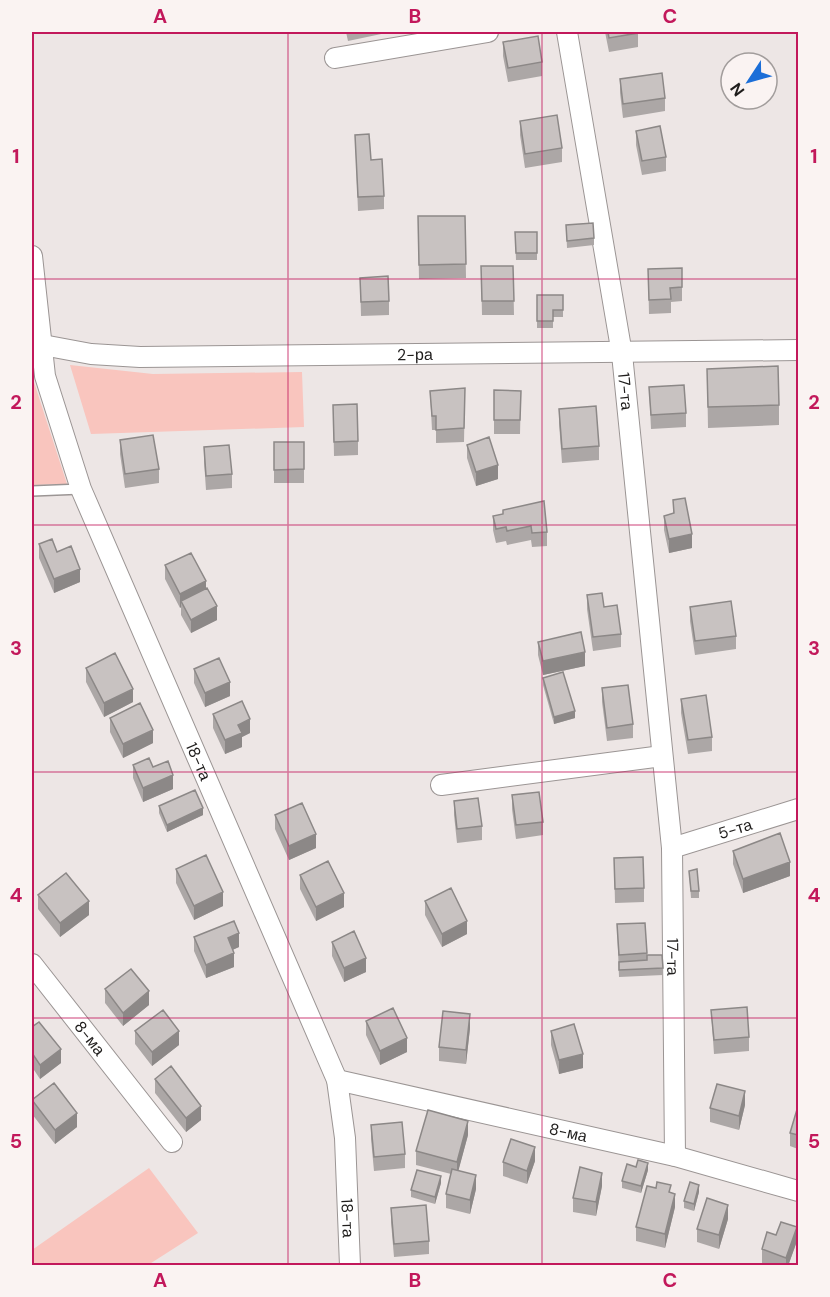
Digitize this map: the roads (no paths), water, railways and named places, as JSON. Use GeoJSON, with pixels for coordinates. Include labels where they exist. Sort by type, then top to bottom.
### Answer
{"type":"FeatureCollection","features":[{"type":"Feature","properties":{"kind":"street"},"geometry":{"type":"LineString","coordinates":[[335,58],[488,32]]}},
{"type":"Feature","properties":{"kind":"street","name":"17-та"},"geometry":{"type":"LineString","coordinates":[[567,32],[622,354],[672,848],[675,1156]]}},
{"type":"Feature","properties":{"kind":"street","name":"18-та"},"geometry":{"type":"LineString","coordinates":[[32,256],[36,344],[56,416],[81,489],[338,1080],[345,1138],[350,1266]]}},
{"type":"Feature","properties":{"kind":"street","name":"2-ра"},"geometry":{"type":"LineString","coordinates":[[36,344],[92,354],[140,357],[622,354],[798,350]]}},
{"type":"Feature","properties":{"kind":"street"},"geometry":{"type":"LineString","coordinates":[[441,784],[662,756]]}},
{"type":"Feature","properties":{"kind":"street","name":"5-та"},"geometry":{"type":"LineString","coordinates":[[672,848],[798,809]]}},
{"type":"Feature","properties":{"kind":"street","name":"8-ма"},"geometry":{"type":"LineString","coordinates":[[32,964],[172,1142]]}},
{"type":"Feature","properties":{"kind":"street","name":"8-ма"},"geometry":{"type":"LineString","coordinates":[[338,1080],[675,1156],[798,1191]]}},
{"type":"Feature","properties":{"kind":"lane"},"geometry":{"type":"LineString","coordinates":[[32,491],[81,489]]}}]}
